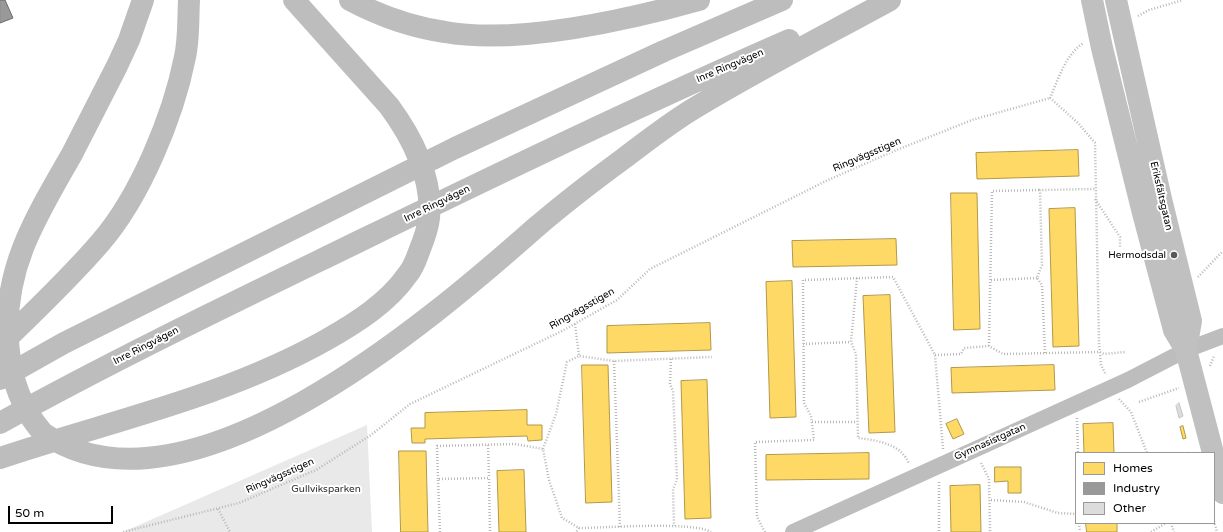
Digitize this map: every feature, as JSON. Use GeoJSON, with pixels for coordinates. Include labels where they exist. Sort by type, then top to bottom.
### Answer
{"type":"FeatureCollection","features":[{"type":"Feature","properties":{"kind":"highway"},"geometry":{"type":"LineString","coordinates":[[142,0],[129,40],[117,66],[23,247],[6,312],[5,330],[6,357],[10,377],[27,414],[45,435],[70,453],[102,467],[133,473],[151,473],[186,467],[232,452],[310,413],[373,369],[444,310],[537,227],[588,185],[632,152],[696,107],[890,0]]}},
{"type":"Feature","properties":{"kind":"highway"},"geometry":{"type":"LineString","coordinates":[[0,345],[62,284],[101,242],[134,195],[160,138],[177,88],[186,56],[189,0]]}},
{"type":"Feature","properties":{"kind":"highway"},"geometry":{"type":"LineString","coordinates":[[0,458],[159,410],[240,381],[317,345],[368,314],[409,274],[418,256],[429,219],[426,186],[413,145],[403,124],[389,106],[294,0]]}},
{"type":"Feature","properties":{"kind":"highway"},"geometry":{"type":"LineString","coordinates":[[350,0],[396,21],[445,33],[488,36],[540,33],[602,23],[699,0]]}},
{"type":"Feature","properties":{"kind":"highway"},"geometry":{"type":"LineString","coordinates":[[0,379],[64,343],[455,148],[664,51],[782,0]]}},
{"type":"Feature","properties":{"kind":"highway","name":"Inre Ringvägen"},"geometry":{"type":"LineString","coordinates":[[0,423],[92,373],[463,191],[691,83],[881,0]]}},
{"type":"Feature","properties":{"kind":"street","name":"Eriksfältsgatan"},"geometry":{"type":"LineString","coordinates":[[1092,0],[1096,44],[1174,330],[1202,377],[1213,452]]}},
{"type":"Feature","properties":{"kind":"street","name":"Eriksfältsgatan"},"geometry":{"type":"LineString","coordinates":[[1116,0],[1191,321],[1186,350]]}},
{"type":"Feature","properties":{"kind":"street","name":"Gymnasistgatan"},"geometry":{"type":"LineString","coordinates":[[793,532],[1112,387],[1186,350],[1223,336]]}},
{"type":"Feature","properties":{"kind":"street"},"geometry":{"type":"LineString","coordinates":[[1215,463],[1223,493]]}},
{"type":"Feature","properties":{"kind":"path"},"geometry":{"type":"LineString","coordinates":[[1134,18],[1149,10],[1183,0]]}},
{"type":"Feature","properties":{"kind":"path"},"geometry":{"type":"LineString","coordinates":[[1096,44],[1077,47],[1062,70],[1050,98],[1079,124],[1095,143],[1095,199],[1100,352],[1102,365],[1120,400],[1131,412],[1147,452]]}},
{"type":"Feature","properties":{"kind":"path","name":"Ringvägsstigen"},"geometry":{"type":"LineString","coordinates":[[123,532],[239,503],[316,470],[370,435],[410,404],[575,324],[617,300],[650,269],[828,180],[972,120],[1050,98]]}},
{"type":"Feature","properties":{"kind":"path"},"geometry":{"type":"LineString","coordinates":[[989,346],[992,191],[1095,189]]}},
{"type":"Feature","properties":{"kind":"path"},"geometry":{"type":"LineString","coordinates":[[1037,278],[1042,265],[1040,190]]}},
{"type":"Feature","properties":{"kind":"path"},"geometry":{"type":"LineString","coordinates":[[1095,199],[1120,237],[1120,248]]}},
{"type":"Feature","properties":{"kind":"path"},"geometry":{"type":"LineString","coordinates":[[1197,278],[1223,251]]}},
{"type":"Feature","properties":{"kind":"path"},"geometry":{"type":"LineString","coordinates":[[765,532],[757,517],[755,442],[814,440],[812,416],[804,403],[803,280],[893,277],[936,355],[944,464]]}},
{"type":"Feature","properties":{"kind":"path"},"geometry":{"type":"LineString","coordinates":[[857,278],[851,342],[856,354],[858,438],[875,440],[895,447],[906,457],[913,478]]}},
{"type":"Feature","properties":{"kind":"path"},"geometry":{"type":"LineString","coordinates":[[991,280],[1037,278]]}},
{"type":"Feature","properties":{"kind":"path"},"geometry":{"type":"LineString","coordinates":[[1037,278],[1042,285],[1045,353]]}},
{"type":"Feature","properties":{"kind":"path"},"geometry":{"type":"LineString","coordinates":[[575,324],[579,356]]}},
{"type":"Feature","properties":{"kind":"path"},"geometry":{"type":"LineString","coordinates":[[803,344],[851,342]]}},
{"type":"Feature","properties":{"kind":"path"},"geometry":{"type":"LineString","coordinates":[[936,355],[961,354],[964,348],[989,346],[1003,354],[1100,352],[1104,354],[1124,352]]}},
{"type":"Feature","properties":{"kind":"path"},"geometry":{"type":"LineString","coordinates":[[1139,402],[1202,377],[1209,363],[1218,353]]}},
{"type":"Feature","properties":{"kind":"path"},"geometry":{"type":"LineString","coordinates":[[711,532],[707,530],[674,526],[579,528],[562,518],[548,480],[543,450],[556,414],[567,362],[579,356],[614,360],[712,357]]}},
{"type":"Feature","properties":{"kind":"path"},"geometry":{"type":"LineString","coordinates":[[671,359],[670,384],[673,391],[677,480],[673,489],[674,526]]}},
{"type":"Feature","properties":{"kind":"path"},"geometry":{"type":"LineString","coordinates":[[614,360],[620,527]]}},
{"type":"Feature","properties":{"kind":"path"},"geometry":{"type":"LineString","coordinates":[[1077,418],[1078,452]]}},
{"type":"Feature","properties":{"kind":"path"},"geometry":{"type":"LineString","coordinates":[[812,422],[857,422]]}},
{"type":"Feature","properties":{"kind":"path"},"geometry":{"type":"LineString","coordinates":[[440,532],[437,446],[515,444],[543,450]]}},
{"type":"Feature","properties":{"kind":"path"},"geometry":{"type":"LineString","coordinates":[[488,445],[490,532]]}},
{"type":"Feature","properties":{"kind":"path"},"geometry":{"type":"LineString","coordinates":[[981,463],[989,479],[991,500],[990,532]]}},
{"type":"Feature","properties":{"kind":"path"},"geometry":{"type":"LineString","coordinates":[[438,479],[489,478]]}},
{"type":"Feature","properties":{"kind":"path"},"geometry":{"type":"LineString","coordinates":[[939,482],[939,532]]}},
{"type":"Feature","properties":{"kind":"path"},"geometry":{"type":"LineString","coordinates":[[991,500],[1024,502],[1058,513],[1075,514]]}},
{"type":"Feature","properties":{"kind":"path"},"geometry":{"type":"LineString","coordinates":[[218,509],[230,532]]}},
{"type":"Feature","properties":{"kind":"path"},"geometry":{"type":"LineString","coordinates":[[1150,532],[1164,524]]}},
{"type":"Feature","properties":{"kind":"path"},"geometry":{"type":"LineString","coordinates":[[576,532],[579,528]]}},
{"type":"Feature","properties":{"kind":"green space","name":"Gullviksparken"},"geometry":{"type":"Polygon","coordinates":[[[367,425],[372,532],[123,532],[367,425]]]}},
{"type":"Feature","properties":{"kind":"building: Homes"},"geometry":{"type":"Polygon","coordinates":[[[1078,150],[1079,176],[977,179],[976,153],[1078,150]]]}},
{"type":"Feature","properties":{"kind":"building: Homes"},"geometry":{"type":"Polygon","coordinates":[[[951,193],[977,193],[980,329],[954,330],[951,193]]]}},
{"type":"Feature","properties":{"kind":"building: Homes"},"geometry":{"type":"Polygon","coordinates":[[[1075,208],[1079,346],[1053,347],[1049,209],[1075,208]]]}},
{"type":"Feature","properties":{"kind":"building: Homes"},"geometry":{"type":"Polygon","coordinates":[[[896,239],[897,265],[793,267],[792,241],[896,239]]]}},
{"type":"Feature","properties":{"kind":"building: Homes"},"geometry":{"type":"Polygon","coordinates":[[[792,281],[796,417],[770,418],[766,282],[792,281]]]}},
{"type":"Feature","properties":{"kind":"building: Homes"},"geometry":{"type":"Polygon","coordinates":[[[890,295],[895,432],[869,433],[863,296],[890,295]]]}},
{"type":"Feature","properties":{"kind":"building: Homes"},"geometry":{"type":"Polygon","coordinates":[[[710,323],[711,350],[607,353],[607,326],[710,323]]]}},
{"type":"Feature","properties":{"kind":"building: Homes"},"geometry":{"type":"Polygon","coordinates":[[[582,365],[608,365],[612,502],[586,503],[582,365]]]}},
{"type":"Feature","properties":{"kind":"building: Homes"},"geometry":{"type":"Polygon","coordinates":[[[1054,365],[1055,390],[952,393],[951,368],[1054,365]]]}},
{"type":"Feature","properties":{"kind":"building: Homes"},"geometry":{"type":"Polygon","coordinates":[[[707,380],[711,518],[685,519],[681,381],[707,380]]]}},
{"type":"Feature","properties":{"kind":"building: Homes"},"geometry":{"type":"Polygon","coordinates":[[[527,410],[527,425],[542,425],[542,440],[528,441],[527,436],[425,439],[425,443],[412,443],[411,428],[425,428],[425,413],[527,410]]]}},
{"type":"Feature","properties":{"kind":"building: Homes"},"geometry":{"type":"Polygon","coordinates":[[[957,419],[964,434],[953,439],[946,424],[957,419]]]}},
{"type":"Feature","properties":{"kind":"building: Homes"},"geometry":{"type":"Polygon","coordinates":[[[1113,423],[1114,452],[1084,452],[1083,424],[1113,423]]]}},
{"type":"Feature","properties":{"kind":"building: Homes"},"geometry":{"type":"Polygon","coordinates":[[[1183,426],[1186,438],[1183,439],[1180,427],[1183,426]]]}},
{"type":"Feature","properties":{"kind":"building: Homes"},"geometry":{"type":"Polygon","coordinates":[[[399,451],[426,451],[428,532],[401,532],[399,451]]]}},
{"type":"Feature","properties":{"kind":"building: Homes"},"geometry":{"type":"Polygon","coordinates":[[[869,453],[869,479],[766,480],[766,455],[869,453]]]}},
{"type":"Feature","properties":{"kind":"building: Homes"},"geometry":{"type":"Polygon","coordinates":[[[995,467],[1021,467],[1021,493],[1008,493],[1008,481],[995,482],[995,467]]]}},
{"type":"Feature","properties":{"kind":"building: Homes"},"geometry":{"type":"Polygon","coordinates":[[[524,470],[526,532],[499,532],[497,471],[524,470]]]}},
{"type":"Feature","properties":{"kind":"building: Homes"},"geometry":{"type":"Polygon","coordinates":[[[980,485],[981,532],[951,532],[950,486],[980,485]]]}},
{"type":"Feature","properties":{"kind":"building: Homes"},"geometry":{"type":"Polygon","coordinates":[[[1086,524],[1117,524],[1117,532],[1087,532],[1086,524]]]}},
{"type":"Feature","properties":{"kind":"building: Industry"},"geometry":{"type":"Polygon","coordinates":[[[0,0],[5,0],[13,18],[0,23],[0,0]]]}},
{"type":"Feature","properties":{"kind":"building: Other"},"geometry":{"type":"Polygon","coordinates":[[[1179,403],[1183,416],[1179,418],[1176,406],[1179,403]]]}},
{"type":"Feature","properties":{"kind":"place","name":"Hermodsdal"},"geometry":{"type":"Point","coordinates":[1174,255]}}]}
